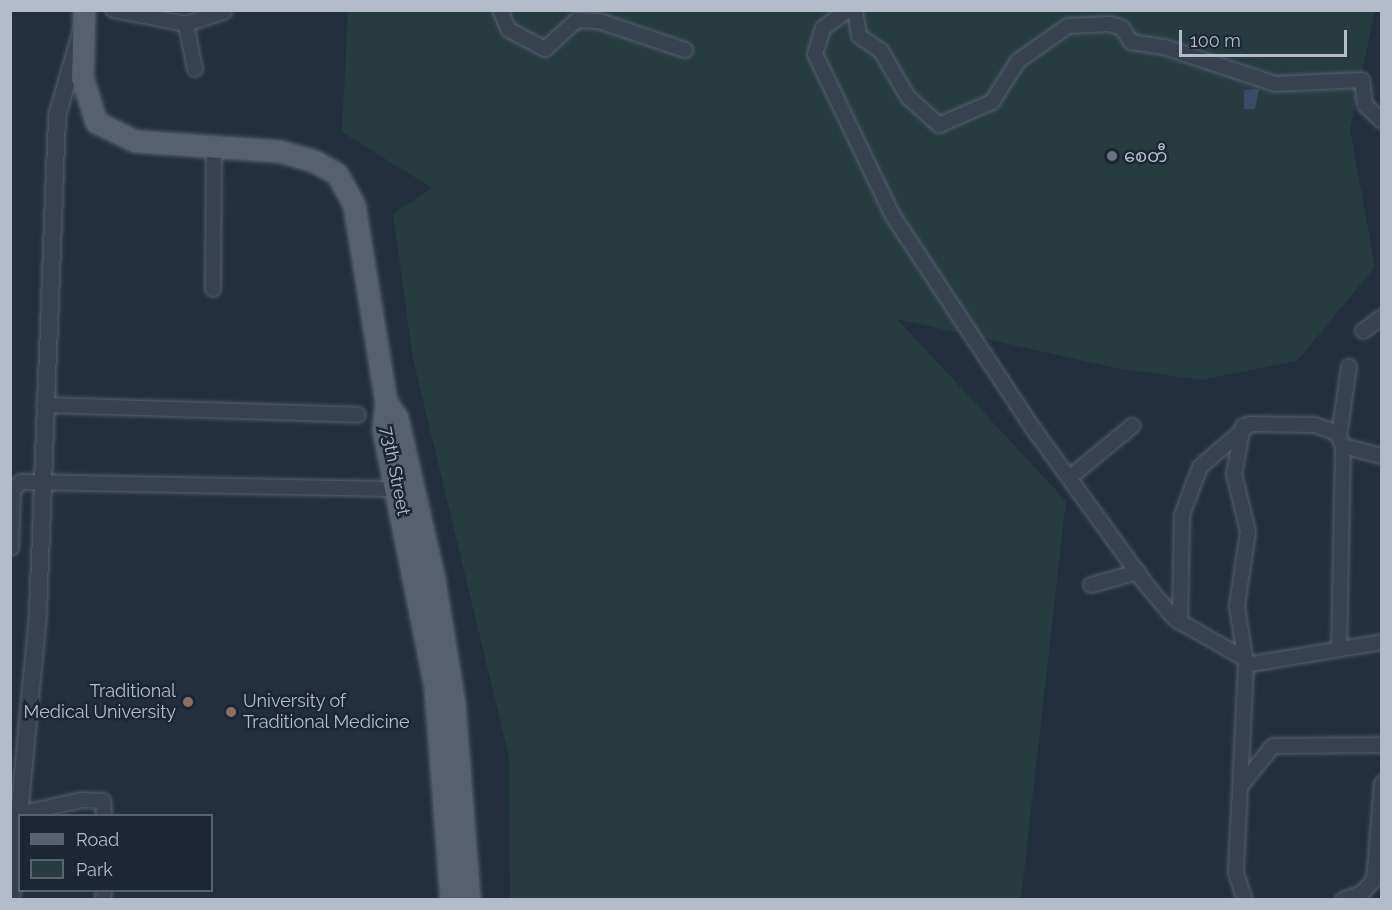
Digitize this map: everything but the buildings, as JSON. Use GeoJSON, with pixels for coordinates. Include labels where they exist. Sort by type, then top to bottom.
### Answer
{"type":"FeatureCollection","features":[{"type":"Feature","properties":{"kind":"main road"},"geometry":{"type":"LineString","coordinates":[[84,20],[82,77],[96,122],[135,141],[214,144],[314,161],[337,174],[347,188],[386,402]]}},
{"type":"Feature","properties":{"kind":"main road","name":"73th Street"},"geometry":{"type":"LineString","coordinates":[[386,402],[383,429],[397,489],[435,688],[451,900]]}},
{"type":"Feature","properties":{"kind":"main road","name":"73th Street"},"geometry":{"type":"LineString","coordinates":[[386,402],[397,418],[439,614],[455,716],[469,900]]}},
{"type":"Feature","properties":{"kind":"street"},"geometry":{"type":"LineString","coordinates":[[113,10],[186,24],[224,12]]}},
{"type":"Feature","properties":{"kind":"street"},"geometry":{"type":"LineString","coordinates":[[500,10],[509,30],[544,49],[577,20],[599,21],[685,50]]}},
{"type":"Feature","properties":{"kind":"street"},"geometry":{"type":"LineString","coordinates":[[848,10],[823,28],[815,54],[870,174],[1069,478],[1138,573],[1180,621],[1244,661],[1382,642]]}},
{"type":"Feature","properties":{"kind":"street"},"geometry":{"type":"LineString","coordinates":[[855,10],[859,36],[881,51],[908,97],[939,125],[992,102],[1018,61],[1068,26],[1110,24],[1122,28],[1131,42],[1164,47],[1275,84],[1362,80],[1365,105],[1382,121]]}},
{"type":"Feature","properties":{"kind":"street"},"geometry":{"type":"LineString","coordinates":[[84,20],[69,63],[57,116],[44,405],[44,481],[19,814],[82,800],[103,801],[104,814]]}},
{"type":"Feature","properties":{"kind":"street"},"geometry":{"type":"LineString","coordinates":[[186,24],[195,69]]}},
{"type":"Feature","properties":{"kind":"street"},"geometry":{"type":"LineString","coordinates":[[213,289],[214,144]]}},
{"type":"Feature","properties":{"kind":"street"},"geometry":{"type":"LineString","coordinates":[[1363,331],[1382,317]]}},
{"type":"Feature","properties":{"kind":"street"},"geometry":{"type":"LineString","coordinates":[[1339,649],[1341,441],[1349,367]]}},
{"type":"Feature","properties":{"kind":"street"},"geometry":{"type":"LineString","coordinates":[[44,405],[358,415]]}},
{"type":"Feature","properties":{"kind":"street"},"geometry":{"type":"LineString","coordinates":[[1180,621],[1179,531],[1187,490],[1200,467],[1243,426],[1315,425],[1341,441],[1382,456]]}},
{"type":"Feature","properties":{"kind":"street"},"geometry":{"type":"LineString","coordinates":[[1069,478],[1132,426]]}},
{"type":"Feature","properties":{"kind":"street"},"geometry":{"type":"LineString","coordinates":[[1243,426],[1234,474],[1248,532],[1237,606],[1244,661],[1242,784],[1236,873],[1245,900]]}},
{"type":"Feature","properties":{"kind":"street"},"geometry":{"type":"LineString","coordinates":[[11,548],[15,486],[44,481],[397,489]]}},
{"type":"Feature","properties":{"kind":"street"},"geometry":{"type":"LineString","coordinates":[[1091,585],[1138,573]]}},
{"type":"Feature","properties":{"kind":"street"},"geometry":{"type":"LineString","coordinates":[[1242,784],[1273,746],[1382,745]]}},
{"type":"Feature","properties":{"kind":"street"},"geometry":{"type":"LineString","coordinates":[[1343,900],[1362,893],[1374,880],[1382,783]]}},
{"type":"Feature","properties":{"kind":"street"},"geometry":{"type":"LineString","coordinates":[[11,900],[18,825]]}},
{"type":"Feature","properties":{"kind":"green space"},"geometry":{"type":"Polygon","coordinates":[[[348,11],[1375,11],[1350,129],[1375,267],[1297,361],[1201,380],[1116,368],[897,319],[1066,501],[1021,899],[510,899],[509,757],[413,359],[393,214],[432,188],[342,132],[348,11]]]}},
{"type":"Feature","properties":{"kind":"water"},"geometry":{"type":"Polygon","coordinates":[[[1259,89],[1255,109],[1244,109],[1244,90],[1259,89]]]}},
{"type":"Feature","properties":{"kind":"place","name":"စေတီ"},"geometry":{"type":"Point","coordinates":[1112,156]}},
{"type":"Feature","properties":{"kind":"place","name":"Traditional Medical University"},"geometry":{"type":"Point","coordinates":[188,702]}},
{"type":"Feature","properties":{"kind":"place","name":"University of Traditional Medicine"},"geometry":{"type":"Point","coordinates":[231,712]}}]}
